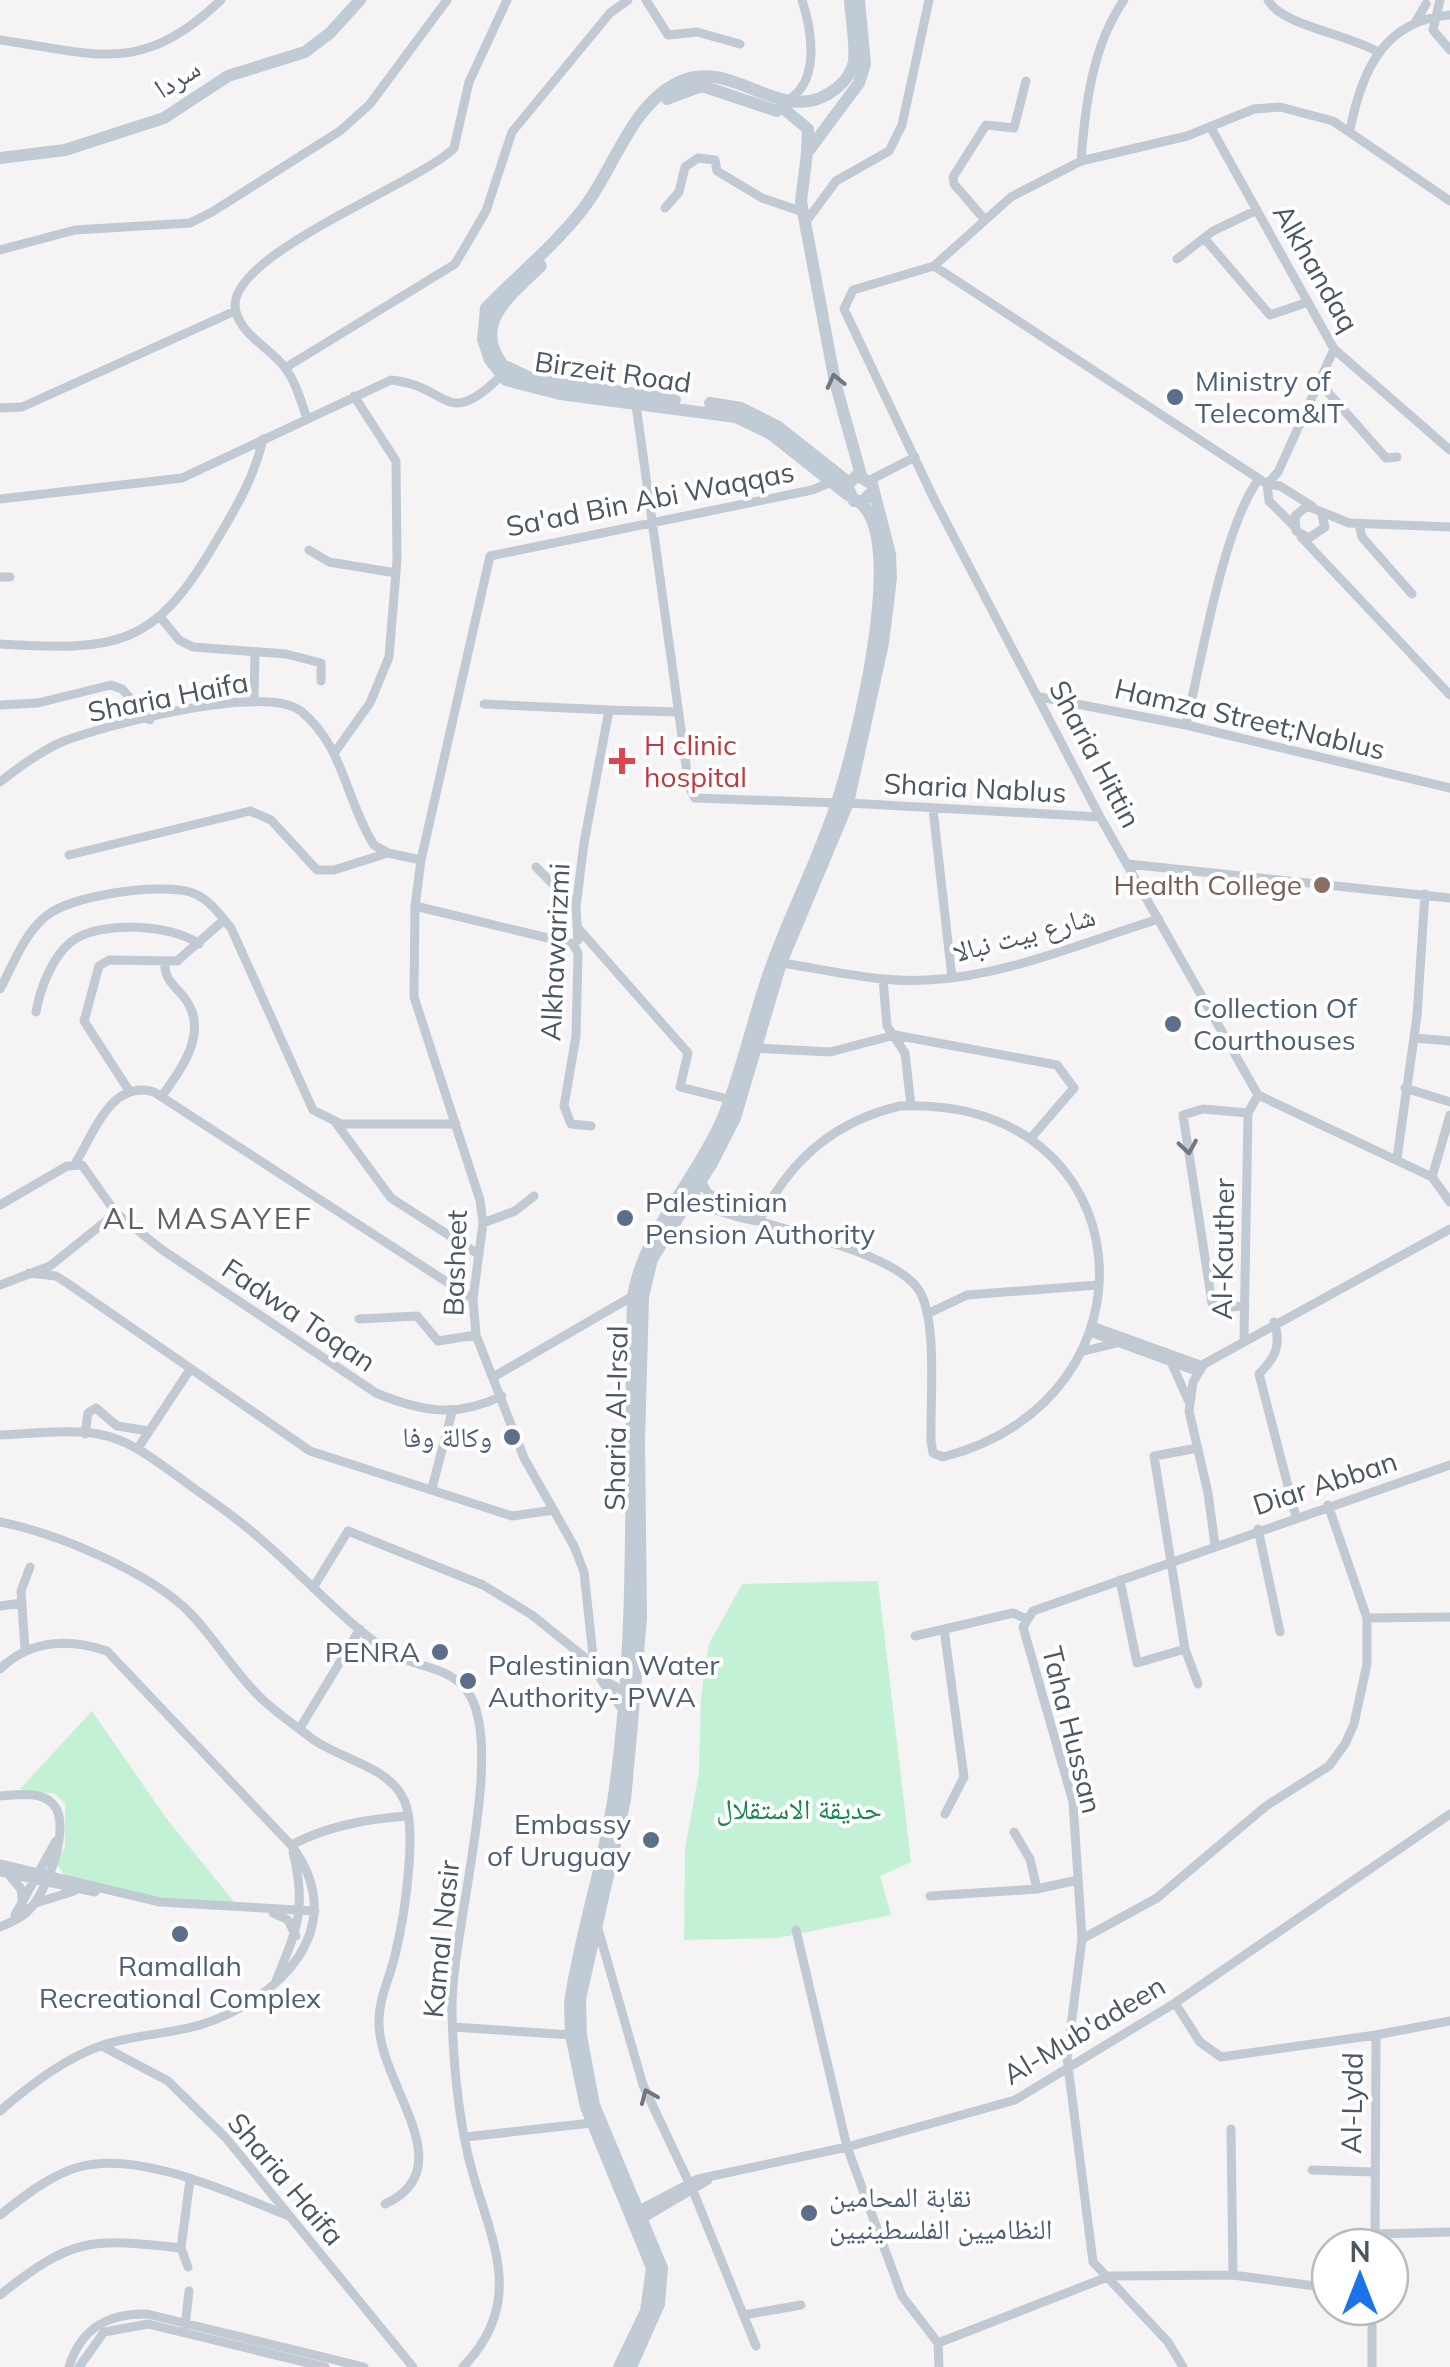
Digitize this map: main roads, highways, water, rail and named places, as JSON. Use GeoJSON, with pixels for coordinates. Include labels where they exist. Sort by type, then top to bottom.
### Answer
{"type":"FeatureCollection","features":[{"type":"Feature","properties":{"kind":"main road","name":"سردا"},"geometry":{"type":"LineString","coordinates":[[0,158],[64,150],[164,118],[228,76],[306,52],[330,34],[360,0]]}},
{"type":"Feature","properties":{"kind":"main road"},"geometry":{"type":"LineString","coordinates":[[850,0],[850,72],[819,99],[784,102],[778,110],[702,86],[688,88],[658,108],[623,149],[582,224],[495,312],[493,347],[504,373],[593,390],[740,408],[777,426],[860,488]]}},
{"type":"Feature","properties":{"kind":"main road"},"geometry":{"type":"LineString","coordinates":[[807,153],[859,83],[866,64],[860,0]]}},
{"type":"Feature","properties":{"kind":"main road"},"geometry":{"type":"LineString","coordinates":[[784,102],[784,109],[808,129],[804,218],[860,488]]}},
{"type":"Feature","properties":{"kind":"main road","name":"Birzeit Road"},"geometry":{"type":"LineString","coordinates":[[504,373],[560,394],[716,412],[744,420],[784,444],[828,482],[860,488]]}},
{"type":"Feature","properties":{"kind":"main road"},"geometry":{"type":"LineString","coordinates":[[856,454],[866,472],[884,473]]}},
{"type":"Feature","properties":{"kind":"main road","name":"Sharia Al-Irsal"},"geometry":{"type":"LineString","coordinates":[[630,2367],[662,2292],[657,2247],[592,2122],[571,2035],[576,1964],[614,1799],[625,1692],[633,1296],[644,1253],[710,1146],[777,963],[842,803],[878,642],[890,554],[860,488]]}},
{"type":"Feature","properties":{"kind":"main road","name":"Sharia Al-Irsal"},"geometry":{"type":"LineString","coordinates":[[619,2367],[652,2291],[648,2251],[594,2105],[581,2036],[580,1999],[626,1800],[641,1618],[639,1442],[644,1297],[652,1259],[734,1118],[777,963]]}},
{"type":"Feature","properties":{"kind":"place","name":"Ministry of Telecom&IT"},"geometry":{"type":"Point","coordinates":[1175,397]}},
{"type":"Feature","properties":{"kind":"place","name":"H clinic hospital"},"geometry":{"type":"Point","coordinates":[622,761]}},
{"type":"Feature","properties":{"kind":"place","name":"Health College"},"geometry":{"type":"Point","coordinates":[1322,885]}},
{"type":"Feature","properties":{"kind":"place","name":"Collection Of Courthouses"},"geometry":{"type":"Point","coordinates":[1173,1024]}},
{"type":"Feature","properties":{"kind":"place","name":"Palestinian Pension Authority"},"geometry":{"type":"Point","coordinates":[625,1218]}},
{"type":"Feature","properties":{"kind":"place","name":"وكالة وفا"},"geometry":{"type":"Point","coordinates":[512,1437]}},
{"type":"Feature","properties":{"kind":"place","name":"PENRA"},"geometry":{"type":"Point","coordinates":[440,1652]}},
{"type":"Feature","properties":{"kind":"place","name":"Palestinian Water Authority- PWA"},"geometry":{"type":"Point","coordinates":[468,1681]}},
{"type":"Feature","properties":{"kind":"place","name":"Embassy of Uruguay"},"geometry":{"type":"Point","coordinates":[651,1840]}},
{"type":"Feature","properties":{"kind":"place","name":"Ramallah Recreational Complex"},"geometry":{"type":"Point","coordinates":[180,1934]}},
{"type":"Feature","properties":{"kind":"place","name":"نقابة المحامين النظاميين الفلسطينيين"},"geometry":{"type":"Point","coordinates":[809,2213]}},
{"type":"Feature","properties":{"kind":"district","name":"AL MASAYEF"},"geometry":{"type":"Point","coordinates":[208,1219]}},
{"type":"Feature","properties":{"kind":"park label","name":"حديقة الاستقلال"},"geometry":{"type":"Point","coordinates":[799,1809]}}]}
